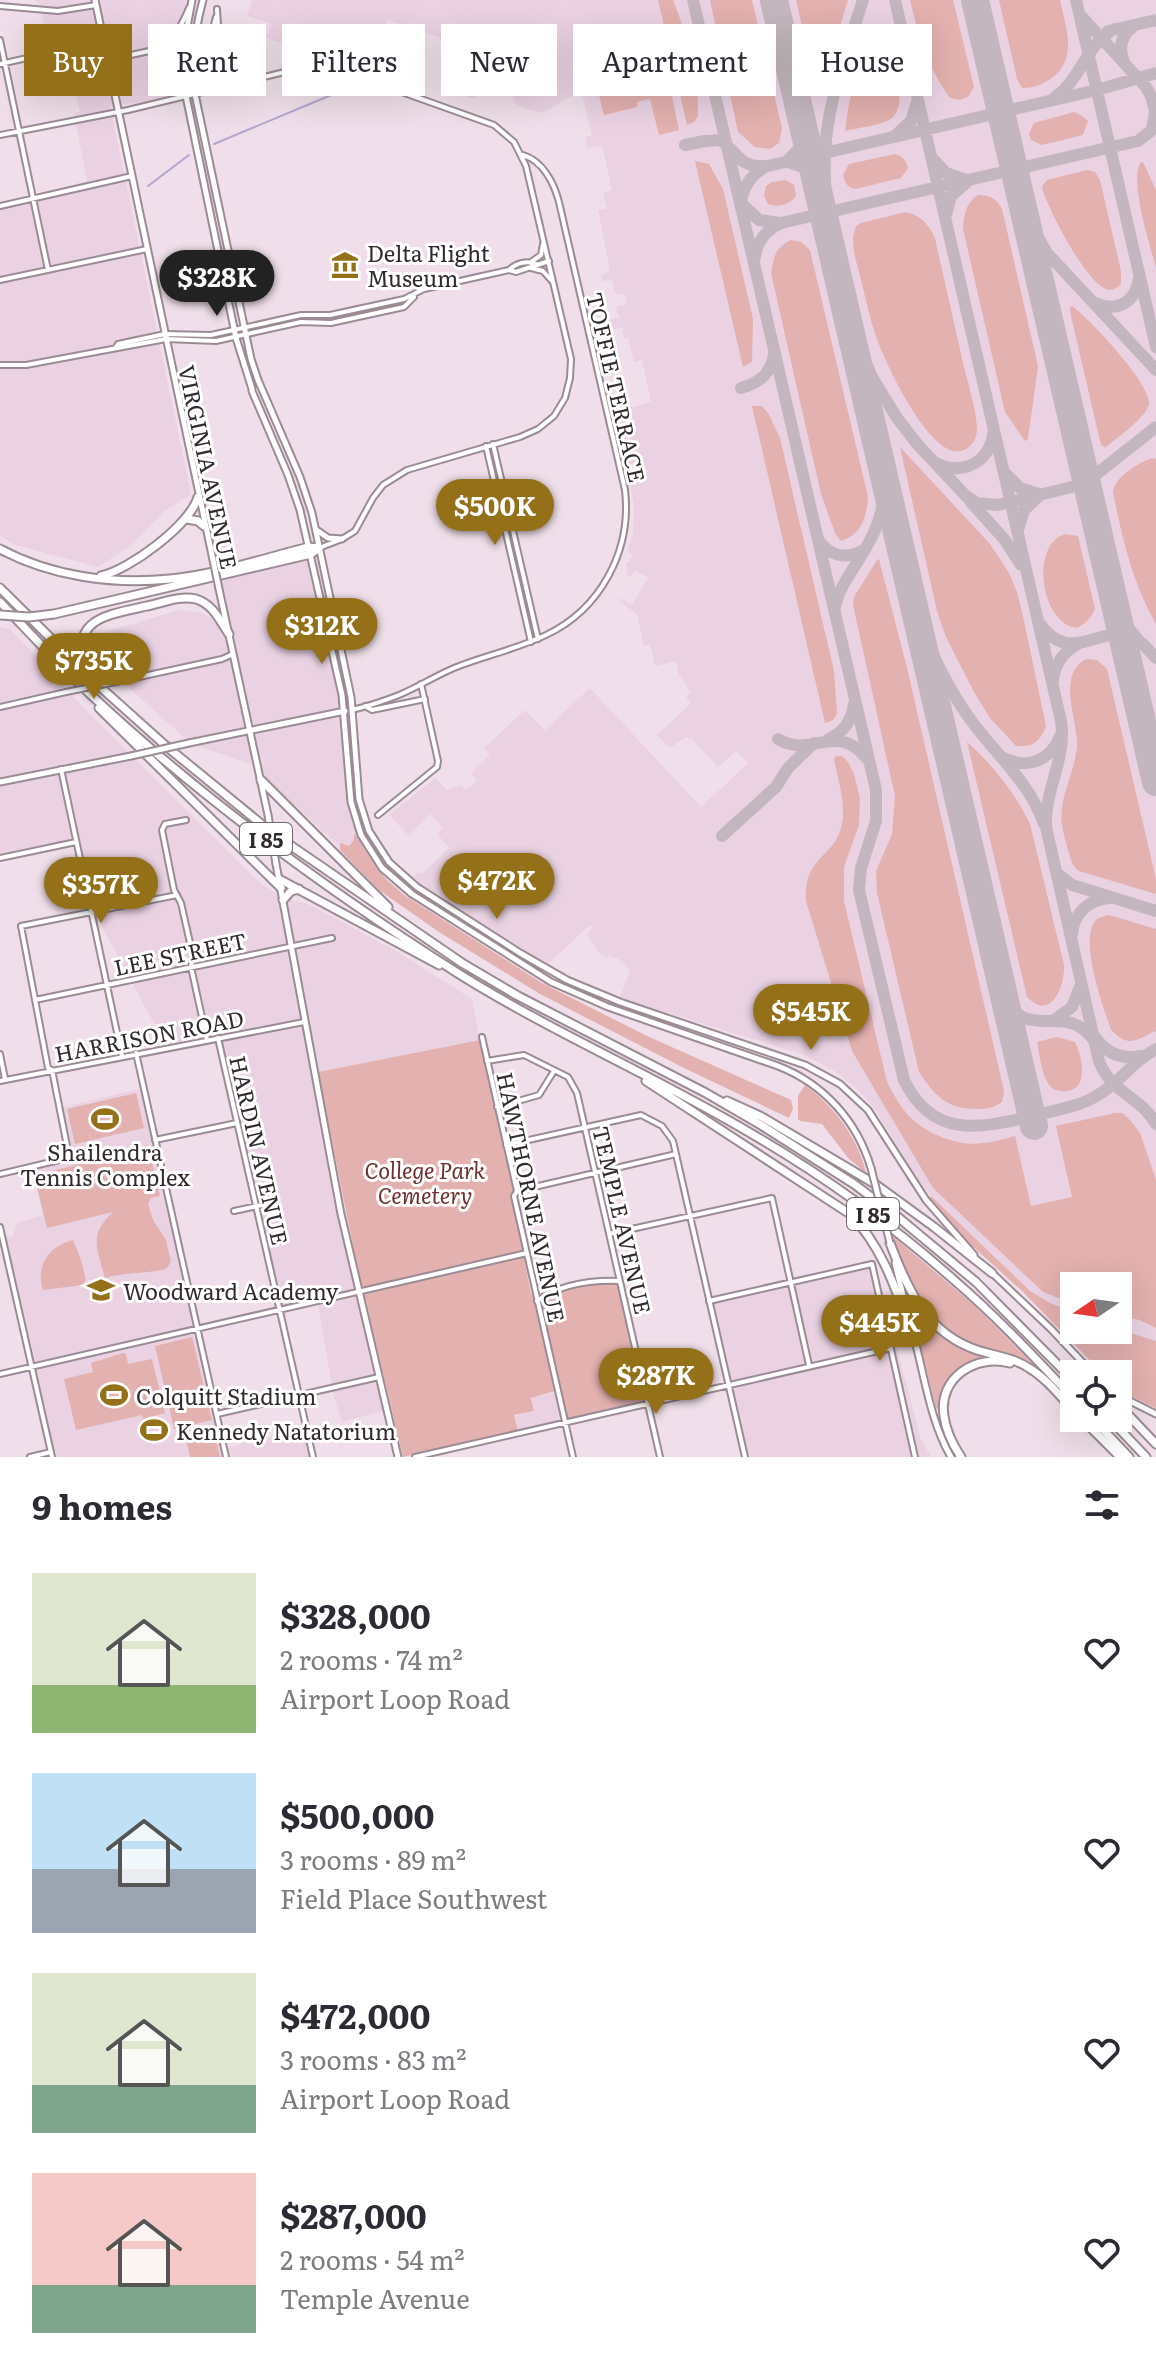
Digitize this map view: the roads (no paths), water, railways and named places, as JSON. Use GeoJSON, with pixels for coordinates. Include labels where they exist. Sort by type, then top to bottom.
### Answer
{"type":"FeatureCollection","features":[{"type":"Feature","properties":{"kind":"highway"},"geometry":{"type":"LineString","coordinates":[[93,578],[126,567],[187,519],[198,497]]}},
{"type":"Feature","properties":{"kind":"highway"},"geometry":{"type":"LineString","coordinates":[[187,519],[204,526]]}},
{"type":"Feature","properties":{"kind":"highway"},"geometry":{"type":"LineString","coordinates":[[0,615],[29,617],[54,614],[319,548]]}},
{"type":"Feature","properties":{"kind":"highway"},"geometry":{"type":"LineString","coordinates":[[0,549],[30,563],[93,578],[129,581],[170,579],[310,551]]}},
{"type":"Feature","properties":{"kind":"highway","name":"I 85"},"geometry":{"type":"LineString","coordinates":[[0,588],[166,746],[271,832],[462,963],[595,1037],[706,1093],[824,1164],[899,1218],[976,1282],[1060,1367]]}},
{"type":"Feature","properties":{"kind":"highway"},"geometry":{"type":"LineString","coordinates":[[92,678],[83,656],[82,639],[89,626],[100,618],[177,599],[195,599],[215,612],[229,634]]}},
{"type":"Feature","properties":{"kind":"highway","name":"I 85"},"geometry":{"type":"LineString","coordinates":[[0,602],[89,693],[187,778],[279,850],[454,971],[525,1013],[749,1132],[819,1176],[881,1220],[954,1280],[989,1311],[1060,1385]]}},
{"type":"Feature","properties":{"kind":"highway"},"geometry":{"type":"LineString","coordinates":[[89,693],[98,706],[281,888]]}},
{"type":"Feature","properties":{"kind":"highway"},"geometry":{"type":"LineString","coordinates":[[261,780],[384,904],[453,952],[462,963]]}},
{"type":"Feature","properties":{"kind":"highway"},"geometry":{"type":"LineString","coordinates":[[261,870],[271,869],[276,864]]}},
{"type":"Feature","properties":{"kind":"highway"},"geometry":{"type":"LineString","coordinates":[[279,879],[412,952],[454,971]]}},
{"type":"Feature","properties":{"kind":"highway"},"geometry":{"type":"LineString","coordinates":[[283,900],[291,891],[299,889]]}},
{"type":"Feature","properties":{"kind":"highway"},"geometry":{"type":"LineString","coordinates":[[638,1074],[850,1214],[882,1256],[915,1342]]}},
{"type":"Feature","properties":{"kind":"highway"},"geometry":{"type":"LineString","coordinates":[[706,1093],[762,1117],[875,1184],[992,1273]]}},
{"type":"Feature","properties":{"kind":"highway"},"geometry":{"type":"LineString","coordinates":[[890,1243],[910,1291],[933,1324],[975,1350],[1022,1363],[1041,1376],[1060,1396]]}},
{"type":"Feature","properties":{"kind":"highway"},"geometry":{"type":"LineString","coordinates":[[961,1457],[947,1430],[943,1406],[948,1387],[961,1372],[979,1362],[997,1360],[1025,1370],[1050,1386]]}},
{"type":"Feature","properties":{"kind":"highway"},"geometry":{"type":"LineString","coordinates":[[1132,1419],[1156,1444]]}},
{"type":"Feature","properties":{"kind":"highway"},"geometry":{"type":"LineString","coordinates":[[1095,1432],[1120,1457]]}},
{"type":"Feature","properties":{"kind":"highway"},"geometry":{"type":"LineString","coordinates":[[1105,1432],[1129,1457]]}},
{"type":"Feature","properties":{"kind":"highway"},"geometry":{"type":"LineString","coordinates":[[1122,1432],[1146,1457]]}},
{"type":"Feature","properties":{"kind":"main road"},"geometry":{"type":"LineString","coordinates":[[198,24],[203,0]]}},
{"type":"Feature","properties":{"kind":"main road","name":"VIRGINIA AVENUE"},"geometry":{"type":"LineString","coordinates":[[96,2],[101,24]]}},
{"type":"Feature","properties":{"kind":"main road"},"geometry":{"type":"LineString","coordinates":[[187,24],[191,3]]}},
{"type":"Feature","properties":{"kind":"main road","name":"VIRGINIA AVENUE"},"geometry":{"type":"LineString","coordinates":[[115,96],[204,526],[261,780],[339,1203],[398,1457]]}},
{"type":"Feature","properties":{"kind":"main road"},"geometry":{"type":"LineString","coordinates":[[186,96],[236,338],[252,390],[294,489],[310,551],[335,660],[354,816],[366,843],[382,868],[412,894],[551,982],[608,1007],[778,1066],[804,1078],[829,1097],[859,1137],[871,1168],[935,1420],[951,1457]]}},
{"type":"Feature","properties":{"kind":"main road"},"geometry":{"type":"LineString","coordinates":[[195,96],[243,328],[258,380],[306,492],[314,526],[345,664],[359,799],[369,831],[389,862],[417,887],[567,980],[611,999],[805,1065],[840,1084],[868,1110],[935,1211],[992,1273],[1080,1360]]}},
{"type":"Feature","properties":{"kind":"main road"},"geometry":{"type":"LineString","coordinates":[[314,526],[322,536],[342,539]]}},
{"type":"Feature","properties":{"kind":"main road","name":"TOFFIE TERRACE"},"geometry":{"type":"LineString","coordinates":[[0,782],[352,710]]}},
{"type":"Feature","properties":{"kind":"main road"},"geometry":{"type":"LineString","coordinates":[[1132,1402],[1156,1414]]}},
{"type":"Feature","properties":{"kind":"street"},"geometry":{"type":"LineString","coordinates":[[214,24],[219,0]]}},
{"type":"Feature","properties":{"kind":"street"},"geometry":{"type":"LineString","coordinates":[[0,6],[58,11],[96,2]]}},
{"type":"Feature","properties":{"kind":"street"},"geometry":{"type":"LineString","coordinates":[[132,55],[162,45],[174,36],[191,3]]}},
{"type":"Feature","properties":{"kind":"street"},"geometry":{"type":"LineString","coordinates":[[217,9],[218,24]]}},
{"type":"Feature","properties":{"kind":"street"},"geometry":{"type":"LineString","coordinates":[[0,40],[2,63],[48,270]]}},
{"type":"Feature","properties":{"kind":"street"},"geometry":{"type":"LineString","coordinates":[[2,63],[24,58]]}},
{"type":"Feature","properties":{"kind":"street","name":"TOFFIE TERRACE"},"geometry":{"type":"LineString","coordinates":[[266,77],[306,68],[338,69],[488,122],[510,138],[522,156],[529,157],[543,169],[559,202],[627,502],[618,558],[605,583],[569,620],[531,642],[465,664],[399,695],[352,710]]}},
{"type":"Feature","properties":{"kind":"street"},"geometry":{"type":"LineString","coordinates":[[0,135],[186,96]]}},
{"type":"Feature","properties":{"kind":"street"},"geometry":{"type":"LineString","coordinates":[[319,548],[342,539],[359,525],[383,485],[407,470],[538,429],[554,416],[565,398],[572,367],[522,156]]}},
{"type":"Feature","properties":{"kind":"street"},"geometry":{"type":"LineString","coordinates":[[0,206],[132,176]]}},
{"type":"Feature","properties":{"kind":"street"},"geometry":{"type":"LineString","coordinates":[[533,265],[541,255],[544,241]]}},
{"type":"Feature","properties":{"kind":"street"},"geometry":{"type":"LineString","coordinates":[[0,280],[147,249]]}},
{"type":"Feature","properties":{"kind":"street"},"geometry":{"type":"LineString","coordinates":[[166,336],[205,342],[236,338],[301,322],[331,323],[404,307],[424,289],[509,270],[514,265],[549,261]]}},
{"type":"Feature","properties":{"kind":"street"},"geometry":{"type":"LineString","coordinates":[[533,265],[553,282]]}},
{"type":"Feature","properties":{"kind":"street"},"geometry":{"type":"LineString","coordinates":[[0,365],[26,365],[120,348],[166,336],[211,335],[301,315],[330,315],[417,294]]}},
{"type":"Feature","properties":{"kind":"street"},"geometry":{"type":"LineString","coordinates":[[493,444],[538,639]]}},
{"type":"Feature","properties":{"kind":"street"},"geometry":{"type":"LineString","coordinates":[[486,446],[531,642]]}},
{"type":"Feature","properties":{"kind":"street"},"geometry":{"type":"LineString","coordinates":[[501,512],[508,510]]}},
{"type":"Feature","properties":{"kind":"street"},"geometry":{"type":"LineString","coordinates":[[512,558],[519,556]]}},
{"type":"Feature","properties":{"kind":"street"},"geometry":{"type":"LineString","coordinates":[[521,594],[527,593]]}},
{"type":"Feature","properties":{"kind":"street"},"geometry":{"type":"LineString","coordinates":[[0,707],[222,659],[233,654]]}},
{"type":"Feature","properties":{"kind":"street"},"geometry":{"type":"LineString","coordinates":[[378,815],[437,767],[421,684]]}},
{"type":"Feature","properties":{"kind":"street"},"geometry":{"type":"LineString","coordinates":[[365,706],[372,710],[425,699]]}},
{"type":"Feature","properties":{"kind":"street"},"geometry":{"type":"LineString","coordinates":[[61,769],[122,1056]]}},
{"type":"Feature","properties":{"kind":"street","name":"HARDIN AVENUE"},"geometry":{"type":"LineString","coordinates":[[186,820],[165,824],[162,830],[193,956],[191,967],[207,1040]]}},
{"type":"Feature","properties":{"kind":"street"},"geometry":{"type":"LineString","coordinates":[[0,858],[77,842]]}},
{"type":"Feature","properties":{"kind":"street"},"geometry":{"type":"LineString","coordinates":[[0,1174],[68,1158],[21,926],[177,895]]}},
{"type":"Feature","properties":{"kind":"street","name":"LEE STREET"},"geometry":{"type":"LineString","coordinates":[[35,1000],[332,938]]}},
{"type":"Feature","properties":{"kind":"street","name":"HARRISON ROAD"},"geometry":{"type":"LineString","coordinates":[[3,1080],[304,1022]]}},
{"type":"Feature","properties":{"kind":"street","name":"HAWTHORNE AVENUE"},"geometry":{"type":"LineString","coordinates":[[482,1037],[573,1457]]}},
{"type":"Feature","properties":{"kind":"street","name":"HARDIN AVENUE"},"geometry":{"type":"LineString","coordinates":[[218,1038],[313,1457]]}},
{"type":"Feature","properties":{"kind":"street"},"geometry":{"type":"LineString","coordinates":[[136,1053],[226,1457]]}},
{"type":"Feature","properties":{"kind":"street"},"geometry":{"type":"LineString","coordinates":[[0,1054],[3,1080]]}},
{"type":"Feature","properties":{"kind":"street","name":"TEMPLE AVENUE"},"geometry":{"type":"LineString","coordinates":[[487,1061],[524,1055],[568,1077],[574,1086],[660,1457]]}},
{"type":"Feature","properties":{"kind":"street"},"geometry":{"type":"LineString","coordinates":[[497,1107],[539,1095],[554,1071]]}},
{"type":"Feature","properties":{"kind":"street"},"geometry":{"type":"LineString","coordinates":[[506,1145],[641,1115],[668,1131],[673,1141],[745,1457]]}},
{"type":"Feature","properties":{"kind":"street"},"geometry":{"type":"LineString","coordinates":[[155,1140],[237,1123]]}},
{"type":"Feature","properties":{"kind":"street"},"geometry":{"type":"LineString","coordinates":[[517,1191],[676,1154]]}},
{"type":"Feature","properties":{"kind":"street"},"geometry":{"type":"LineString","coordinates":[[609,1234],[772,1198],[810,1366]]}},
{"type":"Feature","properties":{"kind":"street"},"geometry":{"type":"LineString","coordinates":[[234,1211],[276,1202]]}},
{"type":"Feature","properties":{"kind":"street"},"geometry":{"type":"LineString","coordinates":[[0,1227],[52,1455],[30,1457]]}},
{"type":"Feature","properties":{"kind":"street"},"geometry":{"type":"LineString","coordinates":[[0,1374],[527,1253]]}},
{"type":"Feature","properties":{"kind":"street"},"geometry":{"type":"LineString","coordinates":[[709,1301],[872,1264],[915,1457]]}},
{"type":"Feature","properties":{"kind":"street"},"geometry":{"type":"LineString","coordinates":[[537,1301],[554,1291],[579,1283],[620,1281]]}},
{"type":"Feature","properties":{"kind":"street"},"geometry":{"type":"LineString","coordinates":[[415,1457],[891,1348]]}},
{"type":"Feature","properties":{"kind":"street"},"geometry":{"type":"LineString","coordinates":[[217,1414],[379,1377]]}},
{"type":"Feature","properties":{"kind":"waterway"},"geometry":{"type":"LineString","coordinates":[[214,144],[329,96]]}},
{"type":"Feature","properties":{"kind":"waterway"},"geometry":{"type":"LineString","coordinates":[[148,186],[189,155]]}},
{"type":"Feature","properties":{"kind":"place","name":"Delta Flight Museum"},"geometry":{"type":"Point","coordinates":[345,265]}},
{"type":"Feature","properties":{"kind":"place","name":"Shailendra Tennis Complex"},"geometry":{"type":"Point","coordinates":[105,1119]}},
{"type":"Feature","properties":{"kind":"place","name":"Woodward Academy"},"geometry":{"type":"Point","coordinates":[101,1290]}},
{"type":"Feature","properties":{"kind":"place","name":"Colquitt Stadium"},"geometry":{"type":"Point","coordinates":[114,1395]}},
{"type":"Feature","properties":{"kind":"place","name":"Kennedy Natatorium"},"geometry":{"type":"Point","coordinates":[154,1430]}},
{"type":"Feature","properties":{"kind":"park label","name":"College Park Cemetery"},"geometry":{"type":"Point","coordinates":[425,1182]}}]}
